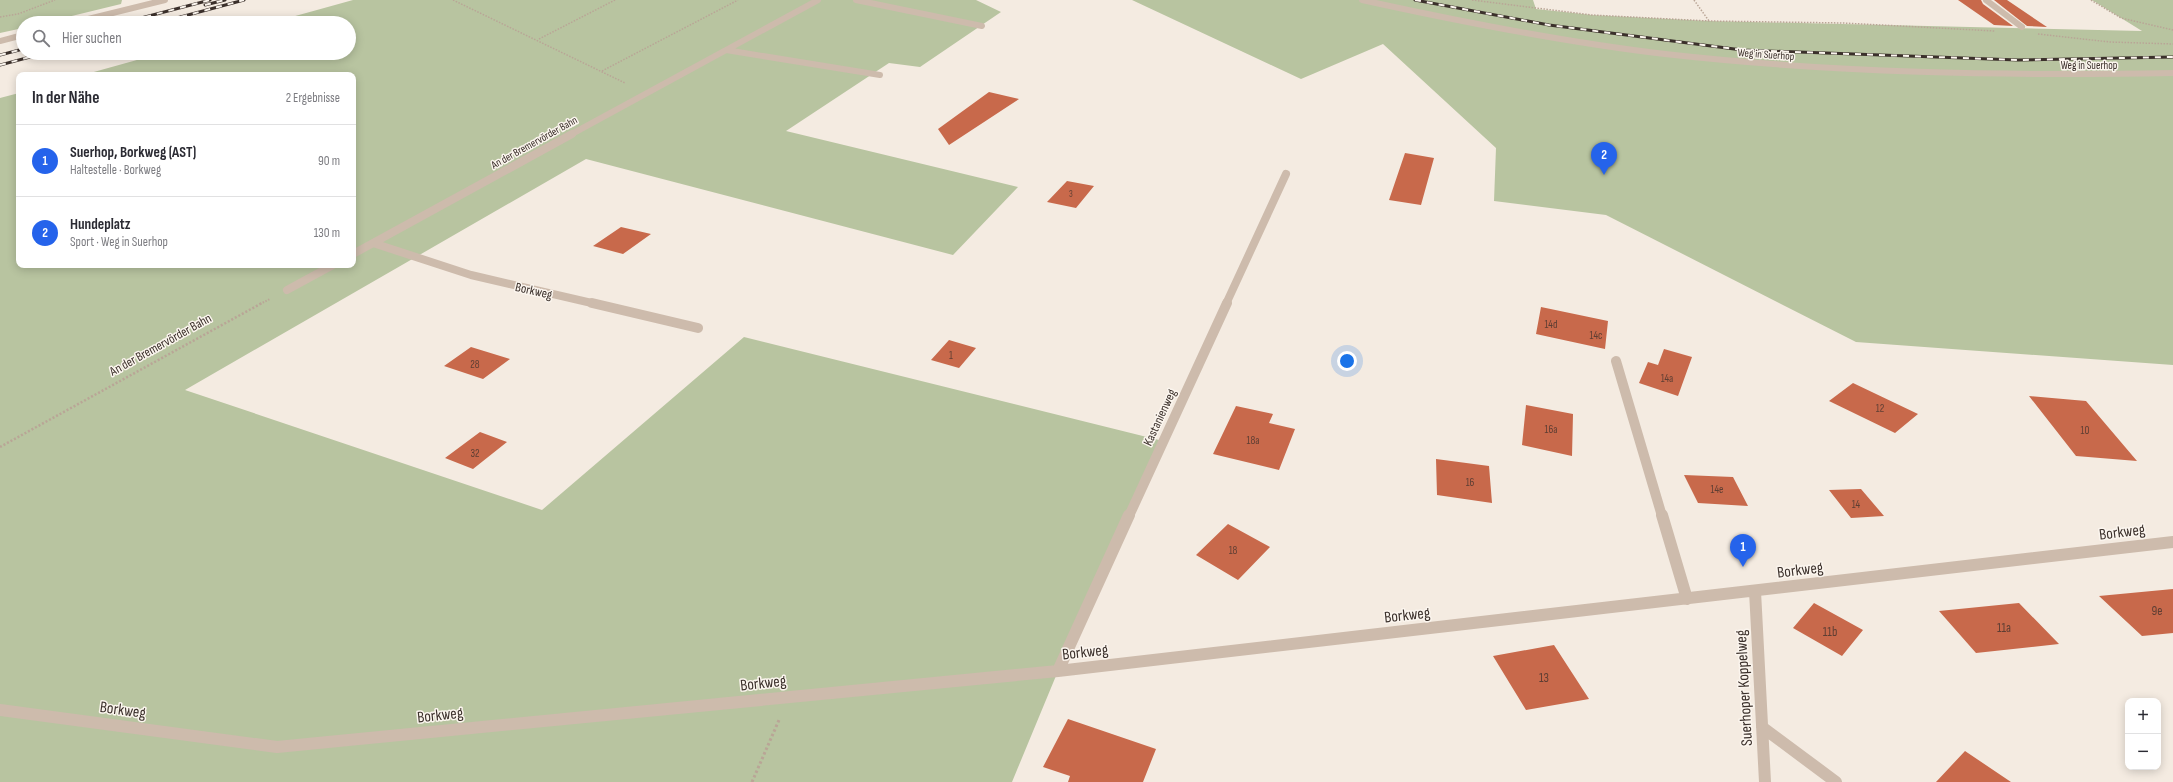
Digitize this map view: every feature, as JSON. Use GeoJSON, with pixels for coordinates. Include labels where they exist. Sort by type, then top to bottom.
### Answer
{"type":"FeatureCollection","features":[{"type":"Feature","properties":{"kind":"street"},"geometry":{"type":"LineString","coordinates":[[100,16],[165,0]]}},
{"type":"Feature","properties":{"kind":"street","name":"An der Bremervörder Bahn"},"geometry":{"type":"LineString","coordinates":[[356,252],[818,0]]}},
{"type":"Feature","properties":{"kind":"street"},"geometry":{"type":"LineString","coordinates":[[856,0],[982,26]]}},
{"type":"Feature","properties":{"kind":"street","name":"Weg in Suerhop"},"geometry":{"type":"LineString","coordinates":[[1362,0],[1418,13],[1538,37],[1734,62],[1932,74],[2098,75],[2173,73]]}},
{"type":"Feature","properties":{"kind":"street"},"geometry":{"type":"LineString","coordinates":[[1986,0],[2022,26]]}},
{"type":"Feature","properties":{"kind":"street"},"geometry":{"type":"LineString","coordinates":[[0,41],[16,37]]}},
{"type":"Feature","properties":{"kind":"street"},"geometry":{"type":"LineString","coordinates":[[726,50],[880,75]]}},
{"type":"Feature","properties":{"kind":"street","name":"Kastanienweg"},"geometry":{"type":"LineString","coordinates":[[1058,671],[1286,174]]}},
{"type":"Feature","properties":{"kind":"street","name":"Borkweg"},"geometry":{"type":"LineString","coordinates":[[373,243],[471,275],[698,328]]}},
{"type":"Feature","properties":{"kind":"street"},"geometry":{"type":"LineString","coordinates":[[287,290],[327,268]]}},
{"type":"Feature","properties":{"kind":"street"},"geometry":{"type":"LineString","coordinates":[[1616,361],[1687,599]]}},
{"type":"Feature","properties":{"kind":"street","name":"Borkweg"},"geometry":{"type":"LineString","coordinates":[[0,710],[278,747],[1058,671],[1755,592],[2173,542]]}},
{"type":"Feature","properties":{"kind":"street","name":"Suerhoper Koppelweg"},"geometry":{"type":"LineString","coordinates":[[1755,592],[1765,782]]}},
{"type":"Feature","properties":{"kind":"street"},"geometry":{"type":"LineString","coordinates":[[1762,727],[1836,782]]}},
{"type":"Feature","properties":{"kind":"path"},"geometry":{"type":"LineString","coordinates":[[0,18],[18,14],[55,0]]}},
{"type":"Feature","properties":{"kind":"path"},"geometry":{"type":"LineString","coordinates":[[453,0],[631,86]]}},
{"type":"Feature","properties":{"kind":"path"},"geometry":{"type":"LineString","coordinates":[[538,40],[615,0]]}},
{"type":"Feature","properties":{"kind":"path"},"geometry":{"type":"LineString","coordinates":[[601,71],[738,0]]}},
{"type":"Feature","properties":{"kind":"path"},"geometry":{"type":"LineString","coordinates":[[1472,0],[1592,15],[1709,21],[1843,23],[2002,31]]}},
{"type":"Feature","properties":{"kind":"path"},"geometry":{"type":"LineString","coordinates":[[1516,0],[1518,5]]}},
{"type":"Feature","properties":{"kind":"path"},"geometry":{"type":"LineString","coordinates":[[1694,0],[1709,21]]}},
{"type":"Feature","properties":{"kind":"path"},"geometry":{"type":"LineString","coordinates":[[2091,0],[2121,18],[2173,30]]}},
{"type":"Feature","properties":{"kind":"path"},"geometry":{"type":"LineString","coordinates":[[2032,34],[2110,42],[2173,44]]}},
{"type":"Feature","properties":{"kind":"path","name":"An der Bremervörder Bahn"},"geometry":{"type":"LineString","coordinates":[[0,446],[287,290]]}},
{"type":"Feature","properties":{"kind":"path"},"geometry":{"type":"LineString","coordinates":[[752,782],[789,697]]}},
{"type":"Feature","properties":{"kind":"green space"},"geometry":{"type":"Polygon","coordinates":[[[0,0],[122,0],[121,4],[72,16],[16,16],[16,30],[0,33],[0,0]]]}},
{"type":"Feature","properties":{"kind":"green space"},"geometry":{"type":"Polygon","coordinates":[[[353,0],[976,0],[1001,12],[920,67],[889,63],[786,131],[1018,187],[953,255],[586,159],[185,390],[542,510],[744,337],[1163,441],[1058,671],[1012,782],[0,782],[0,98],[16,94],[16,268],[356,268],[356,72],[94,72],[137,60],[356,60],[356,16],[295,16],[353,0]]]}},
{"type":"Feature","properties":{"kind":"green space"},"geometry":{"type":"Polygon","coordinates":[[[1132,0],[1533,0],[1536,9],[1592,15],[1709,21],[2142,31],[2092,0],[2173,0],[2173,365],[1856,342],[1606,215],[1494,201],[1496,148],[1383,44],[1301,79],[1132,0]]]}},
{"type":"Feature","properties":{"kind":"building"},"geometry":{"type":"Polygon","coordinates":[[[1958,0],[1981,0],[1983,4],[2013,26],[1994,25],[1958,0]]]}},
{"type":"Feature","properties":{"kind":"building"},"geometry":{"type":"Polygon","coordinates":[[[1994,0],[2007,0],[2047,27],[2027,26],[1994,0]]]}},
{"type":"Feature","properties":{"kind":"building"},"geometry":{"type":"Polygon","coordinates":[[[989,92],[1019,99],[949,145],[938,129],[989,92]]]}},
{"type":"Feature","properties":{"kind":"building"},"geometry":{"type":"Polygon","coordinates":[[[1405,153],[1434,158],[1421,205],[1389,200],[1405,153]]]}},
{"type":"Feature","properties":{"kind":"building"},"geometry":{"type":"Polygon","coordinates":[[[1067,181],[1094,186],[1076,208],[1047,202],[1067,181]]]}},
{"type":"Feature","properties":{"kind":"building"},"geometry":{"type":"Polygon","coordinates":[[[621,227],[651,234],[623,254],[593,246],[621,227]]]}},
{"type":"Feature","properties":{"kind":"building"},"geometry":{"type":"Polygon","coordinates":[[[1541,307],[1608,321],[1605,349],[1536,334],[1541,307]]]}},
{"type":"Feature","properties":{"kind":"building"},"geometry":{"type":"Polygon","coordinates":[[[949,340],[976,348],[959,368],[931,360],[949,340]]]}},
{"type":"Feature","properties":{"kind":"building"},"geometry":{"type":"Polygon","coordinates":[[[471,347],[510,359],[483,379],[444,366],[471,347]]]}},
{"type":"Feature","properties":{"kind":"building"},"geometry":{"type":"Polygon","coordinates":[[[1664,349],[1692,357],[1678,396],[1639,383],[1648,362],[1658,365],[1664,349]]]}},
{"type":"Feature","properties":{"kind":"building"},"geometry":{"type":"Polygon","coordinates":[[[1853,383],[1918,414],[1895,433],[1829,401],[1853,383]]]}},
{"type":"Feature","properties":{"kind":"building"},"geometry":{"type":"Polygon","coordinates":[[[2029,396],[2086,401],[2137,461],[2076,456],[2029,396]]]}},
{"type":"Feature","properties":{"kind":"building"},"geometry":{"type":"Polygon","coordinates":[[[1526,405],[1573,414],[1572,456],[1522,445],[1526,405]]]}},
{"type":"Feature","properties":{"kind":"building"},"geometry":{"type":"Polygon","coordinates":[[[1236,406],[1273,414],[1269,423],[1295,429],[1279,470],[1213,454],[1236,406]]]}},
{"type":"Feature","properties":{"kind":"building"},"geometry":{"type":"Polygon","coordinates":[[[480,432],[507,442],[473,469],[445,458],[480,432]]]}},
{"type":"Feature","properties":{"kind":"building"},"geometry":{"type":"Polygon","coordinates":[[[1436,459],[1489,466],[1492,503],[1437,495],[1436,459]]]}},
{"type":"Feature","properties":{"kind":"building"},"geometry":{"type":"Polygon","coordinates":[[[1684,475],[1733,477],[1748,506],[1698,503],[1684,475]]]}},
{"type":"Feature","properties":{"kind":"building"},"geometry":{"type":"Polygon","coordinates":[[[1861,489],[1884,516],[1851,518],[1829,490],[1861,489]]]}},
{"type":"Feature","properties":{"kind":"building"},"geometry":{"type":"Polygon","coordinates":[[[1228,524],[1270,547],[1238,580],[1196,555],[1228,524]]]}},
{"type":"Feature","properties":{"kind":"building"},"geometry":{"type":"Polygon","coordinates":[[[2173,589],[2173,633],[2142,636],[2099,596],[2173,589]]]}},
{"type":"Feature","properties":{"kind":"building"},"geometry":{"type":"Polygon","coordinates":[[[1814,603],[1863,630],[1842,656],[1793,628],[1814,603]]]}},
{"type":"Feature","properties":{"kind":"building"},"geometry":{"type":"Polygon","coordinates":[[[2019,603],[2059,644],[1976,653],[1939,611],[2019,603]]]}},
{"type":"Feature","properties":{"kind":"building"},"geometry":{"type":"Polygon","coordinates":[[[1554,645],[1589,699],[1526,710],[1493,656],[1554,645]]]}},
{"type":"Feature","properties":{"kind":"building"},"geometry":{"type":"Polygon","coordinates":[[[1068,719],[1156,749],[1143,782],[1068,782],[1070,776],[1043,767],[1068,719]]]}},
{"type":"Feature","properties":{"kind":"building"},"geometry":{"type":"Polygon","coordinates":[[[1965,751],[2011,782],[1936,782],[1965,751]]]}},
{"type":"Feature","properties":{"kind":"railway"},"geometry":{"type":"LineString","coordinates":[[149,16],[210,0]]}},
{"type":"Feature","properties":{"kind":"railway"},"geometry":{"type":"LineString","coordinates":[[205,5],[225,0]]}},
{"type":"Feature","properties":{"kind":"railway"},"geometry":{"type":"LineString","coordinates":[[184,16],[244,0]]}},
{"type":"Feature","properties":{"kind":"railway"},"geometry":{"type":"LineString","coordinates":[[1415,0],[1549,25],[1742,50],[2018,60],[2173,57]]}},
{"type":"Feature","properties":{"kind":"railway"},"geometry":{"type":"LineString","coordinates":[[0,55],[16,51]]}},
{"type":"Feature","properties":{"kind":"railway"},"geometry":{"type":"LineString","coordinates":[[0,65],[19,60]]}},
{"type":"Feature","properties":{"kind":"place","name":"Hundeplatz"},"geometry":{"type":"Point","coordinates":[1604,175]}},
{"type":"Feature","properties":{"kind":"place","name":"Suerhop, Borkweg (AST)"},"geometry":{"type":"Point","coordinates":[1743,567]}}]}
